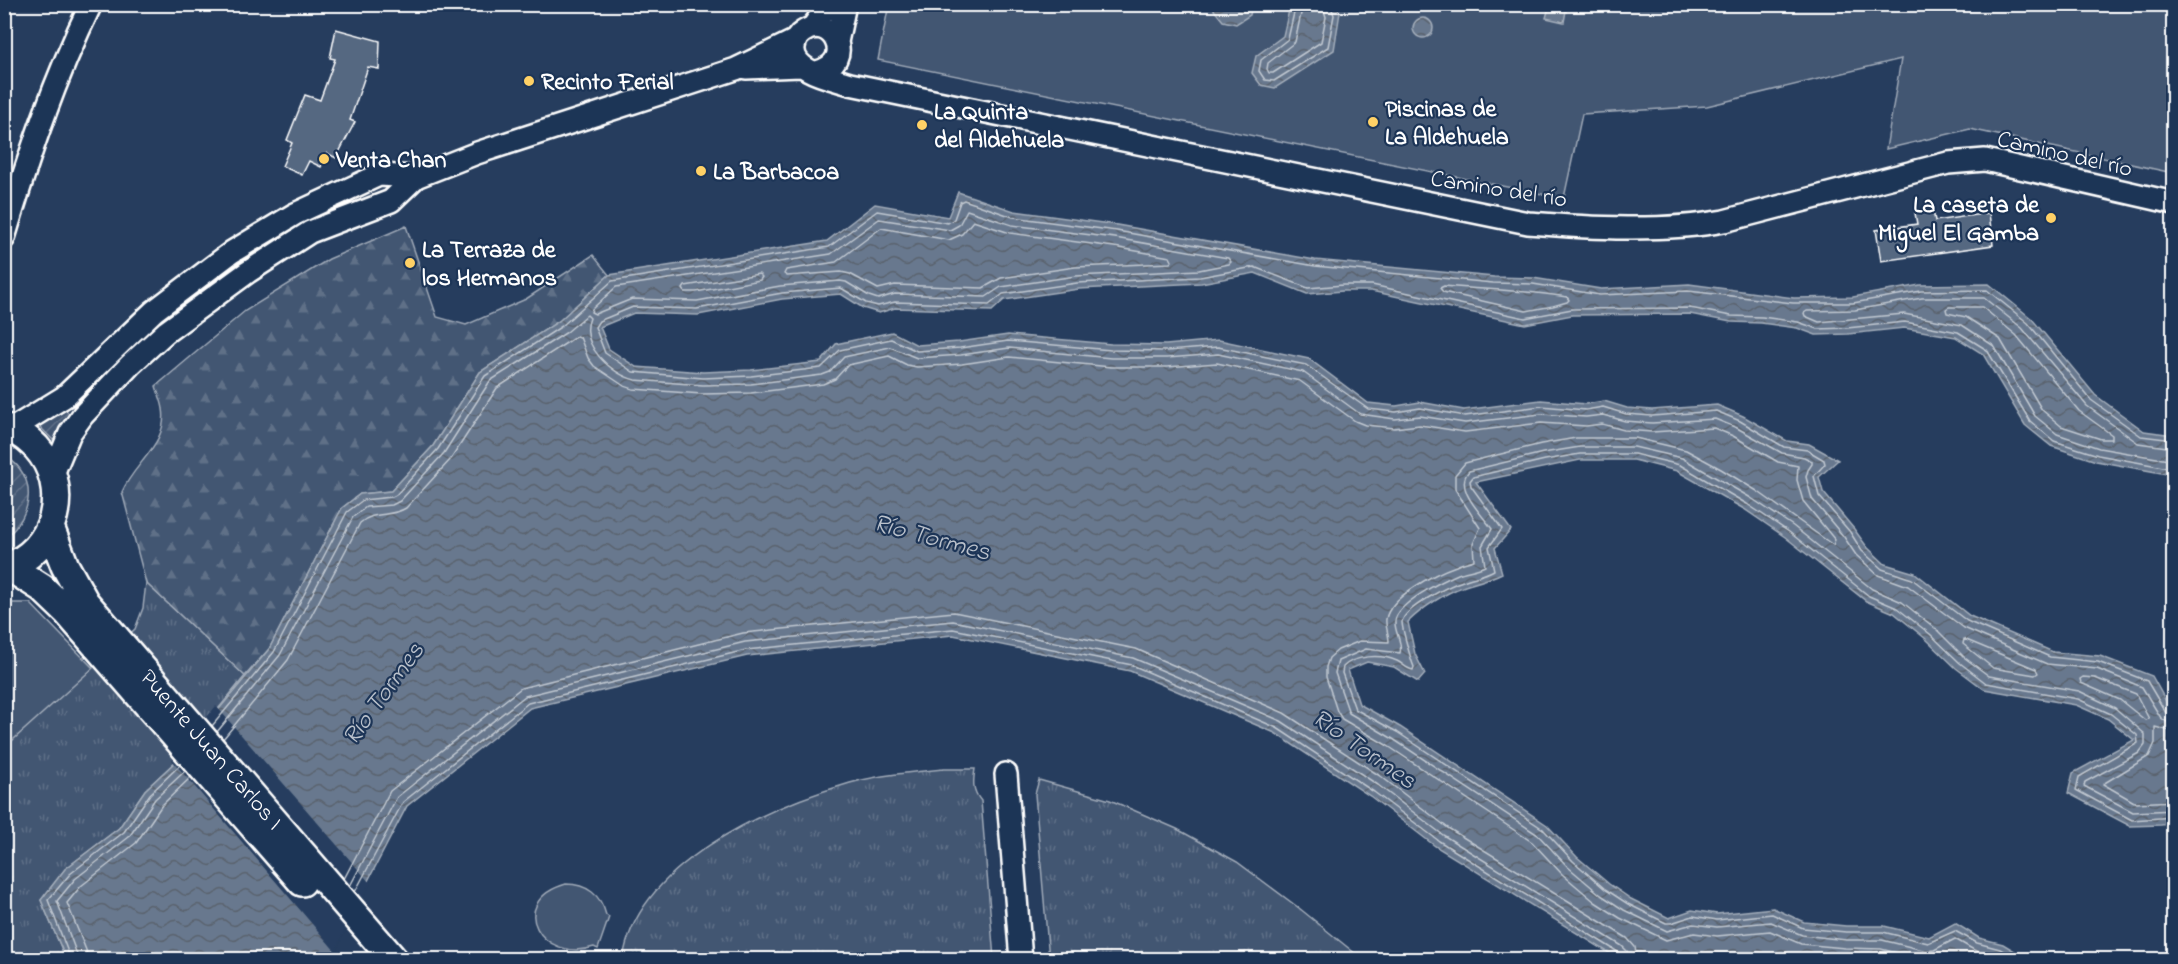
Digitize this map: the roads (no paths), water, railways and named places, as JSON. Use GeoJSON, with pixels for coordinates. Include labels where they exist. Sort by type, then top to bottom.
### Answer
{"type":"FeatureCollection","features":[{"type":"Feature","properties":{"kind":"main road"},"geometry":{"type":"LineString","coordinates":[[7,568],[26,558],[40,544],[50,527],[55,510],[56,492],[53,474],[43,455],[29,440],[8,426]]}},
{"type":"Feature","properties":{"kind":"main road","name":"Puente Juan Carlos I"},"geometry":{"type":"LineString","coordinates":[[50,527],[65,566],[85,602],[394,960]]}},
{"type":"Feature","properties":{"kind":"main road","name":"Puente Juan Carlos I"},"geometry":{"type":"LineString","coordinates":[[7,568],[42,588],[67,612],[369,960]]}},
{"type":"Feature","properties":{"kind":"street"},"geometry":{"type":"LineString","coordinates":[[4,238],[37,132],[66,56],[91,4]]}},
{"type":"Feature","properties":{"kind":"street"},"geometry":{"type":"LineString","coordinates":[[809,69],[795,59],[794,50],[829,4]]}},
{"type":"Feature","properties":{"kind":"street"},"geometry":{"type":"LineString","coordinates":[[736,69],[826,70],[835,63],[839,53],[837,42],[845,4]]}},
{"type":"Feature","properties":{"kind":"street"},"geometry":{"type":"LineString","coordinates":[[53,474],[70,434],[84,415],[130,365],[166,332],[248,272],[310,232],[391,201],[416,177],[477,153],[736,69],[804,34],[822,28],[831,33],[837,42]]}},
{"type":"Feature","properties":{"kind":"street","name":"Camino del río"},"geometry":{"type":"LineString","coordinates":[[809,69],[857,86],[1528,224],[1663,227],[1707,224],[1948,163],[1984,160],[2174,203]]}},
{"type":"Feature","properties":{"kind":"street"},"geometry":{"type":"LineString","coordinates":[[8,426],[64,397],[154,311],[232,252],[295,214],[379,175],[416,177]]}},
{"type":"Feature","properties":{"kind":"street"},"geometry":{"type":"LineString","coordinates":[[1006,774],[1021,960]]}},
{"type":"Feature","properties":{"kind":"water"},"geometry":{"type":"Polygon","coordinates":[[[1215,4],[1252,5],[1250,15],[1236,24],[1223,21],[1214,10],[1215,4]]]}},
{"type":"Feature","properties":{"kind":"water"},"geometry":{"type":"Polygon","coordinates":[[[1292,5],[1334,5],[1340,12],[1334,50],[1275,88],[1261,85],[1252,73],[1256,56],[1283,36],[1292,5]]]}},
{"type":"Feature","properties":{"kind":"water"},"geometry":{"type":"Polygon","coordinates":[[[1546,5],[1567,5],[1564,22],[1546,18],[1549,7],[1546,5]]]}},
{"type":"Feature","properties":{"kind":"water"},"geometry":{"type":"Polygon","coordinates":[[[1423,18],[1430,21],[1433,28],[1430,35],[1423,38],[1416,35],[1413,28],[1416,21],[1423,18]]]}},
{"type":"Feature","properties":{"kind":"water","name":"Río Tormes"},"geometry":{"type":"Polygon","coordinates":[[[958,192],[1014,211],[1117,225],[1315,260],[1494,277],[1533,278],[1601,289],[1689,284],[1794,298],[1853,297],[1920,285],[1989,284],[2032,319],[2095,395],[2144,431],[2173,435],[2173,475],[2096,461],[2051,446],[2025,425],[1983,354],[1956,337],[1904,328],[1816,335],[1797,328],[1731,322],[1690,314],[1572,315],[1525,324],[1371,291],[1307,294],[1255,273],[1201,283],[1079,289],[1004,300],[992,311],[895,308],[879,313],[863,308],[841,294],[782,299],[698,315],[634,313],[600,327],[609,349],[636,367],[703,372],[751,370],[821,362],[836,344],[892,332],[917,345],[1008,335],[1111,344],[1166,345],[1219,340],[1309,359],[1368,403],[1396,406],[1420,402],[1464,410],[1541,400],[1586,404],[1604,401],[1627,408],[1652,410],[1717,405],[1743,416],[1787,441],[1809,444],[1838,460],[1819,477],[1823,492],[1867,547],[1885,564],[1915,573],[1970,616],[2053,652],[2100,656],[2152,676],[2173,714],[2173,823],[2130,826],[2068,793],[2073,773],[2134,740],[2108,719],[2076,705],[1984,689],[1956,668],[1894,613],[1866,601],[1785,537],[1744,509],[1677,471],[1634,460],[1580,460],[1476,482],[1511,530],[1495,548],[1502,573],[1450,592],[1427,606],[1408,622],[1415,654],[1425,674],[1418,682],[1394,667],[1367,662],[1348,670],[1359,704],[1400,727],[1547,825],[1577,857],[1609,884],[1631,899],[1669,918],[1692,910],[1717,914],[1773,908],[1804,922],[1846,926],[1884,926],[1929,937],[1955,923],[1979,938],[2003,944],[2028,959],[1619,959],[1435,846],[1370,796],[1275,733],[1130,671],[953,635],[747,656],[530,708],[407,806],[336,942],[332,959],[66,959],[41,900],[65,869],[119,828],[145,790],[175,762],[269,649],[342,508],[360,494],[391,491],[433,446],[480,372],[559,321],[609,275],[827,241],[875,204],[948,217],[958,192]]]}},
{"type":"Feature","properties":{"kind":"place","name":"Recinto Ferial"},"geometry":{"type":"Point","coordinates":[529,81]}},
{"type":"Feature","properties":{"kind":"place","name":"Piscinas de La Aldehuela"},"geometry":{"type":"Point","coordinates":[1373,122]}},
{"type":"Feature","properties":{"kind":"place","name":"La Quinta del Aldehuela"},"geometry":{"type":"Point","coordinates":[922,125]}},
{"type":"Feature","properties":{"kind":"place","name":"Venta Chan"},"geometry":{"type":"Point","coordinates":[324,159]}},
{"type":"Feature","properties":{"kind":"place","name":"La Barbacoa"},"geometry":{"type":"Point","coordinates":[701,171]}},
{"type":"Feature","properties":{"kind":"place","name":"La caseta de Miguel El Gamba"},"geometry":{"type":"Point","coordinates":[2051,218]}},
{"type":"Feature","properties":{"kind":"place","name":"La Terraza de los Hermanos"},"geometry":{"type":"Point","coordinates":[410,263]}}]}
